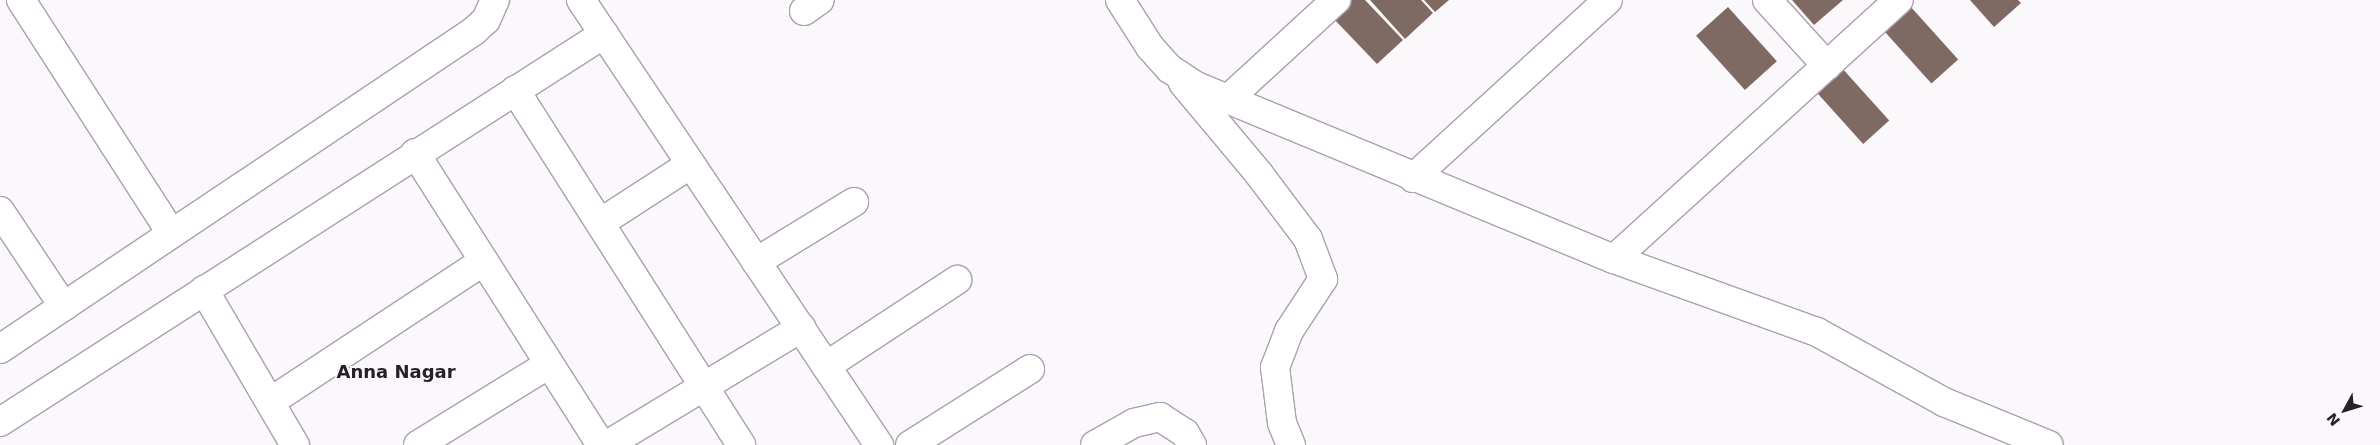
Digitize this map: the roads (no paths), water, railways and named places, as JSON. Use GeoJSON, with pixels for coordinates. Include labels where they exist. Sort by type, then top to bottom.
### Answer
{"type":"FeatureCollection","features":[{"type":"Feature","properties":{"kind":"street"},"geometry":{"type":"LineString","coordinates":[[21,0],[172,234]]}},
{"type":"Feature","properties":{"kind":"street"},"geometry":{"type":"LineString","coordinates":[[0,349],[474,31],[486,20],[495,0]]}},
{"type":"Feature","properties":{"kind":"street"},"geometry":{"type":"LineString","coordinates":[[581,0],[879,445]]}},
{"type":"Feature","properties":{"kind":"street"},"geometry":{"type":"LineString","coordinates":[[1120,0],[1150,47],[1259,174],[1308,239],[1323,278],[1289,331],[1275,367],[1282,423],[1291,445]]}},
{"type":"Feature","properties":{"kind":"street"},"geometry":{"type":"LineString","coordinates":[[1228,100],[1336,0]]}},
{"type":"Feature","properties":{"kind":"street"},"geometry":{"type":"LineString","coordinates":[[1413,178],[1608,0]]}},
{"type":"Feature","properties":{"kind":"street"},"geometry":{"type":"LineString","coordinates":[[1767,0],[1827,66]]}},
{"type":"Feature","properties":{"kind":"street"},"geometry":{"type":"LineString","coordinates":[[1614,259],[1899,0]]}},
{"type":"Feature","properties":{"kind":"street"},"geometry":{"type":"LineString","coordinates":[[0,422],[415,153],[604,34]]}},
{"type":"Feature","properties":{"kind":"street"},"geometry":{"type":"LineString","coordinates":[[1170,69],[1196,86],[1413,178],[1458,192],[1614,259],[1817,332],[1944,402],[2049,445]]}},
{"type":"Feature","properties":{"kind":"street"},"geometry":{"type":"LineString","coordinates":[[515,90],[741,445]]}},
{"type":"Feature","properties":{"kind":"street"},"geometry":{"type":"LineString","coordinates":[[415,153],[600,445]]}},
{"type":"Feature","properties":{"kind":"street"},"geometry":{"type":"LineString","coordinates":[[600,223],[691,164]]}},
{"type":"Feature","properties":{"kind":"street"},"geometry":{"type":"LineString","coordinates":[[756,262],[854,202]]}},
{"type":"Feature","properties":{"kind":"street"},"geometry":{"type":"LineString","coordinates":[[0,211],[64,307]]}},
{"type":"Feature","properties":{"kind":"street"},"geometry":{"type":"LineString","coordinates":[[270,402],[484,261]]}},
{"type":"Feature","properties":{"kind":"street"},"geometry":{"type":"LineString","coordinates":[[826,366],[957,280]]}},
{"type":"Feature","properties":{"kind":"street"},"geometry":{"type":"LineString","coordinates":[[204,290],[295,445]]}},
{"type":"Feature","properties":{"kind":"street"},"geometry":{"type":"LineString","coordinates":[[607,445],[801,328]]}},
{"type":"Feature","properties":{"kind":"street"},"geometry":{"type":"LineString","coordinates":[[418,445],[447,437],[549,364]]}},
{"type":"Feature","properties":{"kind":"street"},"geometry":{"type":"LineString","coordinates":[[910,445],[1030,369]]}},
{"type":"Feature","properties":{"kind":"street"},"geometry":{"type":"LineString","coordinates":[[1095,445],[1134,422],[1160,417],[1185,432],[1192,445]]}},
{"type":"Feature","properties":{"kind":"district","name":"Anna Nagar"},"geometry":{"type":"Point","coordinates":[396,372]}}]}
